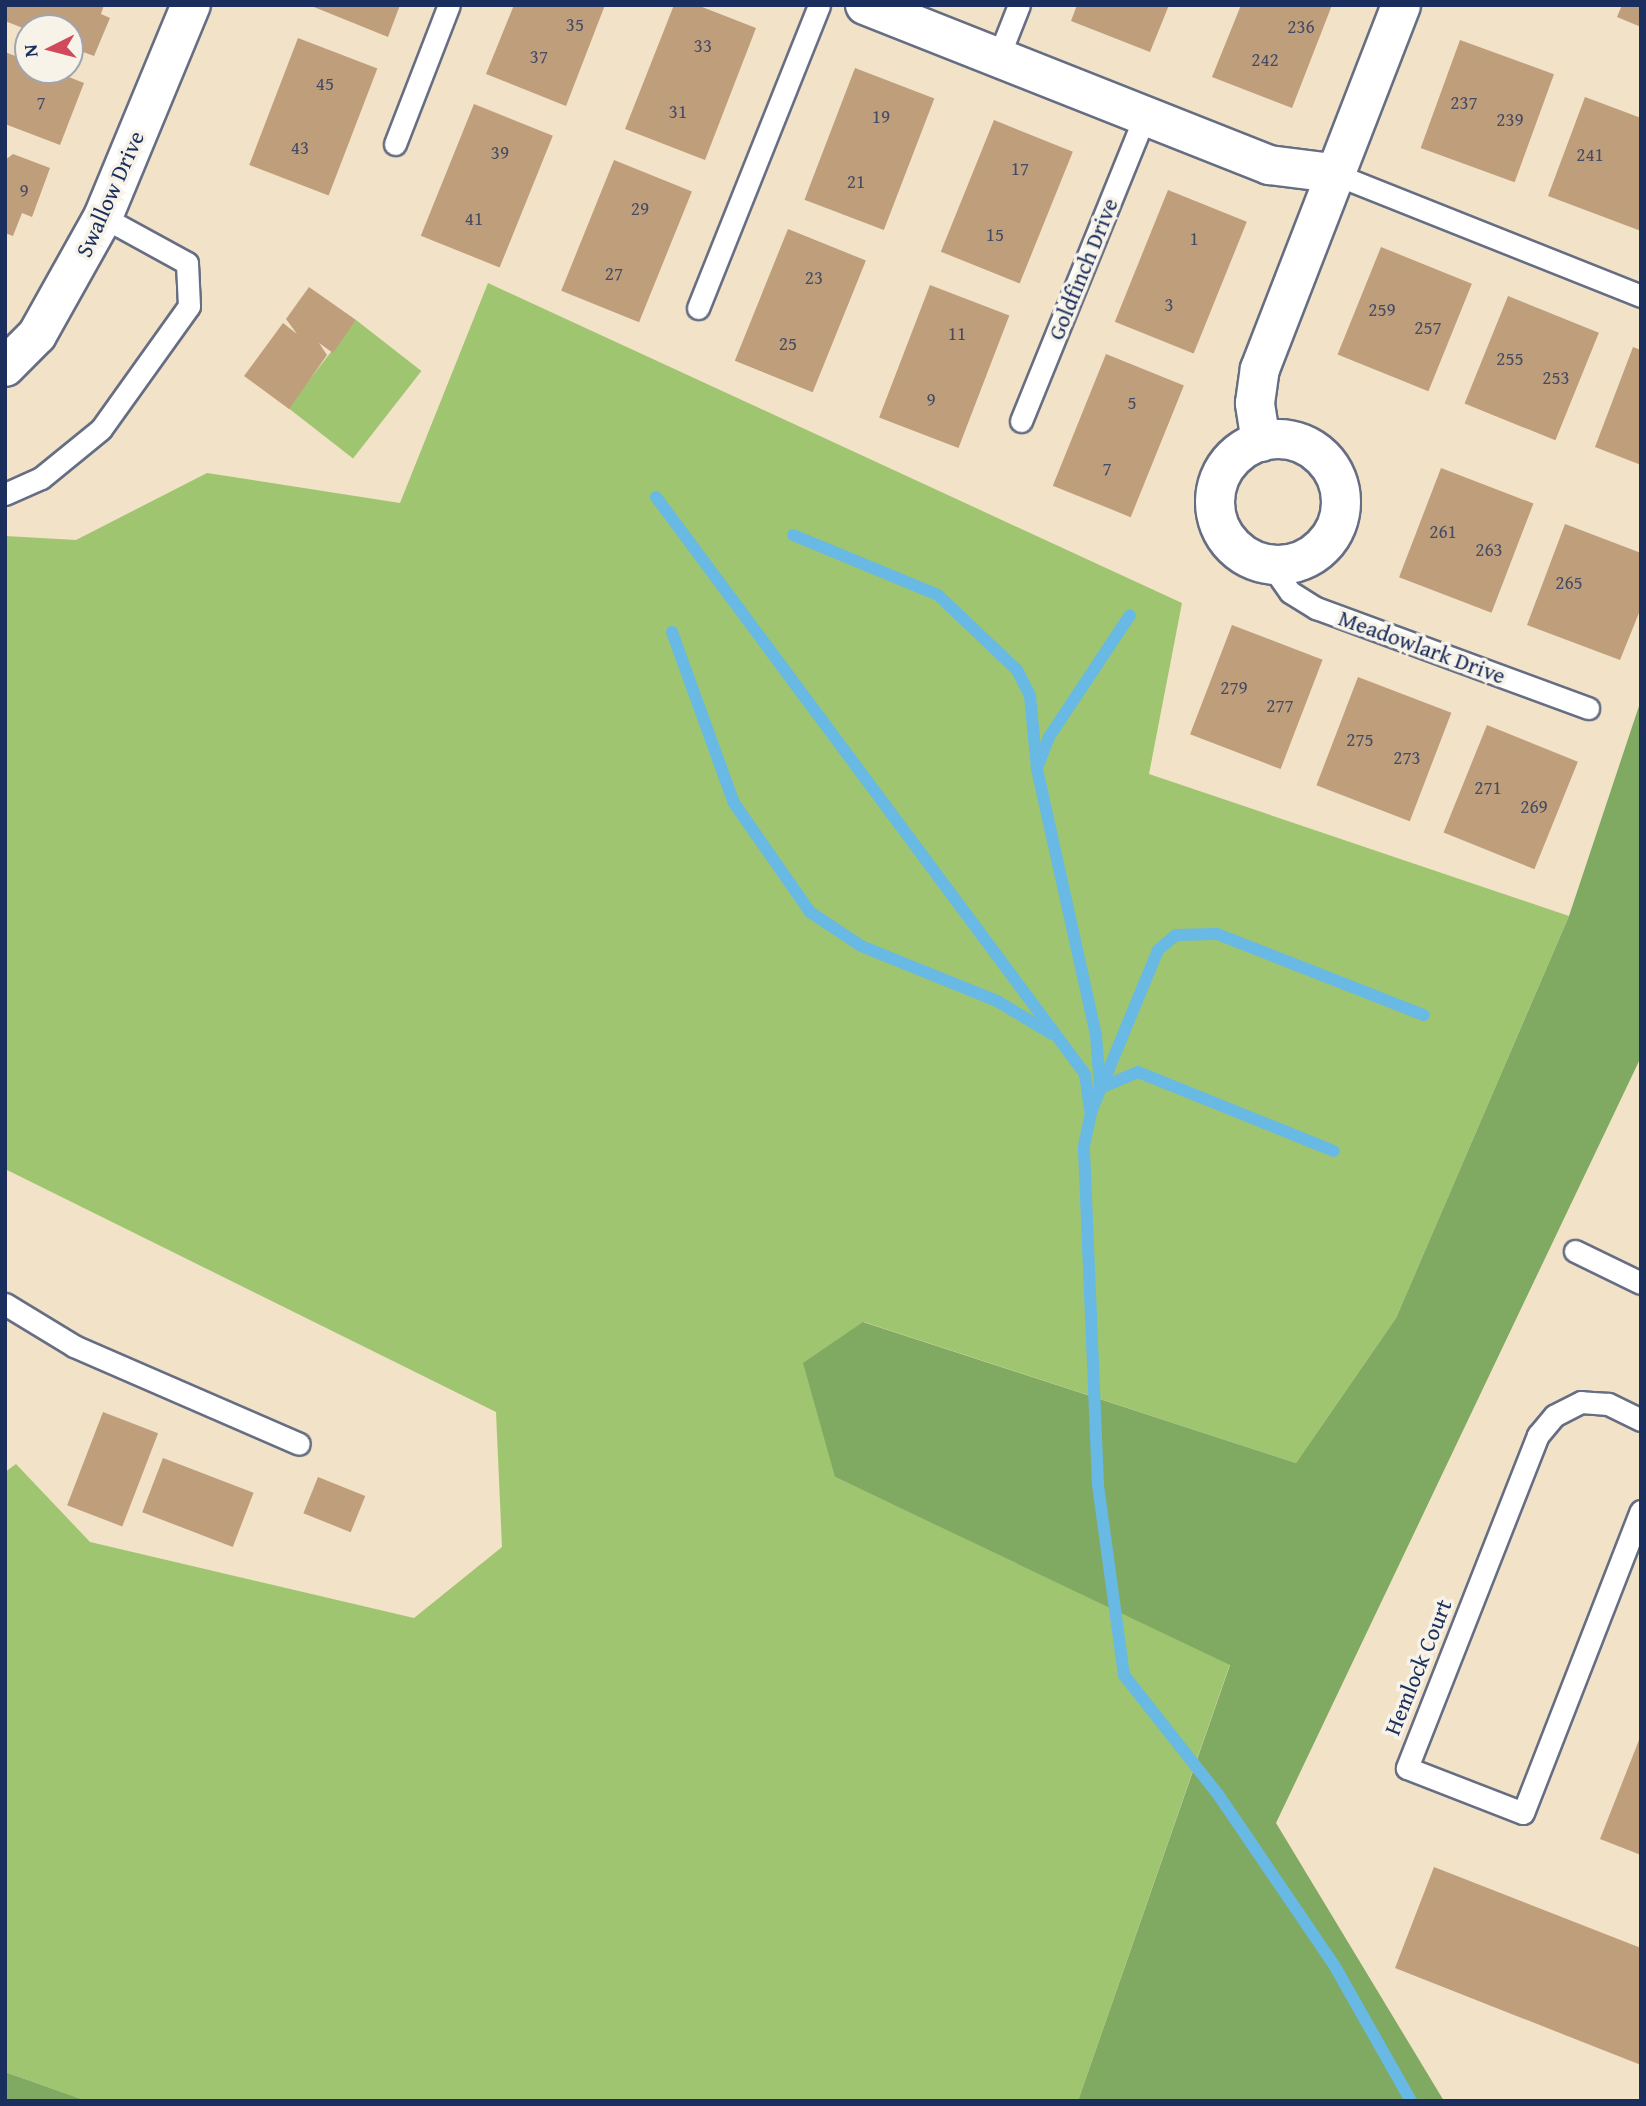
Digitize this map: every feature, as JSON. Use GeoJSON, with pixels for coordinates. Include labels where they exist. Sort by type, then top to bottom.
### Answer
{"type":"FeatureCollection","features":[{"type":"Feature","properties":{"kind":"street","name":"Swallow Drive"},"geometry":{"type":"LineString","coordinates":[[5,367],[37,335],[103,217],[191,5]]}},
{"type":"Feature","properties":{"kind":"street"},"geometry":{"type":"LineString","coordinates":[[865,5],[1269,165],[1332,173]]}},
{"type":"Feature","properties":{"kind":"street"},"geometry":{"type":"LineString","coordinates":[[1272,565],[1313,555],[1327,541],[1340,505],[1338,485],[1317,453],[1300,443],[1261,442],[1255,403],[1260,369],[1332,173],[1401,5]]}},
{"type":"Feature","properties":{"kind":"street","name":"Meadowlark Drive"},"geometry":{"type":"LineString","coordinates":[[1261,442],[1226,466],[1215,508],[1233,547],[1272,565]]}},
{"type":"Feature","properties":{"kind":"lane"},"geometry":{"type":"LineString","coordinates":[[395,144],[449,5]]}},
{"type":"Feature","properties":{"kind":"lane"},"geometry":{"type":"LineString","coordinates":[[698,308],[819,5]]}},
{"type":"Feature","properties":{"kind":"lane"},"geometry":{"type":"LineString","coordinates":[[998,58],[1019,5]]}},
{"type":"Feature","properties":{"kind":"lane","name":"Goldfinch Drive"},"geometry":{"type":"LineString","coordinates":[[1021,421],[1145,116]]}},
{"type":"Feature","properties":{"kind":"lane"},"geometry":{"type":"LineString","coordinates":[[1332,173],[1641,296]]}},
{"type":"Feature","properties":{"kind":"lane"},"geometry":{"type":"LineString","coordinates":[[5,494],[41,478],[101,429],[140,383],[188,306],[187,263],[103,217]]}},
{"type":"Feature","properties":{"kind":"lane","name":"Meadowlark Drive"},"geometry":{"type":"LineString","coordinates":[[1272,565],[1290,592],[1316,608],[1588,708]]}},
{"type":"Feature","properties":{"kind":"lane"},"geometry":{"type":"LineString","coordinates":[[1575,1251],[1641,1283]]}},
{"type":"Feature","properties":{"kind":"lane"},"geometry":{"type":"LineString","coordinates":[[5,1304],[74,1346],[299,1444]]}},
{"type":"Feature","properties":{"kind":"lane","name":"Hemlock Court"},"geometry":{"type":"LineString","coordinates":[[1641,1420],[1608,1404],[1581,1402],[1554,1416],[1538,1435],[1407,1768],[1523,1813],[1641,1511]]}},
{"type":"Feature","properties":{"kind":"green space"},"geometry":{"type":"Polygon","coordinates":[[[488,283],[1182,603],[1149,774],[1569,916],[1396,1318],[1296,1463],[864,1322],[835,1477],[1230,1664],[1078,2101],[87,2101],[5,2072],[5,1472],[16,1464],[90,1542],[414,1618],[502,1547],[496,1412],[5,1169],[5,536],[76,540],[207,473],[400,503],[488,283]]]}},
{"type":"Feature","properties":{"kind":"green space"},"geometry":{"type":"Polygon","coordinates":[[[356,320],[421,371],[353,459],[288,407],[356,320]]]}},
{"type":"Feature","properties":{"kind":"green space"},"geometry":{"type":"Polygon","coordinates":[[[1641,700],[1641,1057],[1276,1823],[1444,2101],[1078,2101],[1230,1665],[835,1477],[803,1363],[863,1322],[1296,1463],[1396,1318],[1569,916],[1641,700]]]}},
{"type":"Feature","properties":{"kind":"green space"},"geometry":{"type":"Polygon","coordinates":[[[5,2072],[87,2101],[5,2101],[5,2072]]]}},
{"type":"Feature","properties":{"kind":"building"},"geometry":{"type":"Polygon","coordinates":[[[5,5],[104,5],[101,14],[110,18],[94,56],[84,52],[84,14],[14,14],[14,25],[5,21],[5,5]]]}},
{"type":"Feature","properties":{"kind":"building"},"geometry":{"type":"Polygon","coordinates":[[[309,5],[400,5],[388,37],[309,5]]]}},
{"type":"Feature","properties":{"kind":"building"},"geometry":{"type":"Polygon","coordinates":[[[514,5],[605,5],[566,106],[486,74],[514,5]]]}},
{"type":"Feature","properties":{"kind":"building"},"geometry":{"type":"Polygon","coordinates":[[[674,5],[697,5],[756,28],[705,160],[625,129],[674,5]]]}},
{"type":"Feature","properties":{"kind":"building"},"geometry":{"type":"Polygon","coordinates":[[[1077,5],[1169,5],[1150,52],[1071,21],[1077,5]]]}},
{"type":"Feature","properties":{"kind":"building"},"geometry":{"type":"Polygon","coordinates":[[[1241,5],[1332,5],[1292,108],[1212,77],[1241,5]]]}},
{"type":"Feature","properties":{"kind":"building"},"geometry":{"type":"Polygon","coordinates":[[[1622,5],[1641,5],[1641,27],[1617,17],[1622,5]]]}},
{"type":"Feature","properties":{"kind":"building"},"geometry":{"type":"Polygon","coordinates":[[[298,38],[377,68],[329,195],[249,165],[298,38]]]}},
{"type":"Feature","properties":{"kind":"building"},"geometry":{"type":"Polygon","coordinates":[[[1460,40],[1554,74],[1515,182],[1421,148],[1460,40]]]}},
{"type":"Feature","properties":{"kind":"building"},"geometry":{"type":"Polygon","coordinates":[[[5,52],[14,56],[14,84],[84,84],[60,145],[5,124],[5,52]]]}},
{"type":"Feature","properties":{"kind":"building"},"geometry":{"type":"Polygon","coordinates":[[[855,68],[934,98],[884,230],[804,200],[855,68]]]}},
{"type":"Feature","properties":{"kind":"building"},"geometry":{"type":"Polygon","coordinates":[[[1585,97],[1641,118],[1641,231],[1548,196],[1585,97]]]}},
{"type":"Feature","properties":{"kind":"building"},"geometry":{"type":"Polygon","coordinates":[[[474,104],[553,136],[500,268],[421,236],[474,104]]]}},
{"type":"Feature","properties":{"kind":"building"},"geometry":{"type":"Polygon","coordinates":[[[994,120],[1073,152],[1020,284],[941,252],[994,120]]]}},
{"type":"Feature","properties":{"kind":"building"},"geometry":{"type":"Polygon","coordinates":[[[13,154],[50,168],[32,217],[22,213],[13,236],[5,233],[5,160],[13,154]]]}},
{"type":"Feature","properties":{"kind":"building"},"geometry":{"type":"Polygon","coordinates":[[[614,160],[692,191],[639,322],[561,291],[614,160]]]}},
{"type":"Feature","properties":{"kind":"building"},"geometry":{"type":"Polygon","coordinates":[[[1168,190],[1247,222],[1194,354],[1115,322],[1168,190]]]}},
{"type":"Feature","properties":{"kind":"building"},"geometry":{"type":"Polygon","coordinates":[[[788,229],[866,260],[813,392],[735,361],[788,229]]]}},
{"type":"Feature","properties":{"kind":"building"},"geometry":{"type":"Polygon","coordinates":[[[1381,247],[1472,284],[1428,391],[1338,355],[1381,247]]]}},
{"type":"Feature","properties":{"kind":"building"},"geometry":{"type":"Polygon","coordinates":[[[930,285],[1009,315],[958,448],[879,418],[930,285]]]}},
{"type":"Feature","properties":{"kind":"building"},"geometry":{"type":"Polygon","coordinates":[[[309,287],[356,320],[333,353],[319,343],[327,355],[289,409],[244,376],[283,323],[297,334],[286,319],[309,287]]]}},
{"type":"Feature","properties":{"kind":"building"},"geometry":{"type":"Polygon","coordinates":[[[1508,296],[1599,333],[1555,440],[1465,404],[1508,296]]]}},
{"type":"Feature","properties":{"kind":"building"},"geometry":{"type":"Polygon","coordinates":[[[1633,347],[1641,350],[1641,465],[1595,447],[1633,347]]]}},
{"type":"Feature","properties":{"kind":"building"},"geometry":{"type":"Polygon","coordinates":[[[1106,354],[1184,385],[1131,517],[1053,486],[1106,354]]]}},
{"type":"Feature","properties":{"kind":"building"},"geometry":{"type":"Polygon","coordinates":[[[1441,468],[1533,503],[1491,613],[1399,577],[1441,468]]]}},
{"type":"Feature","properties":{"kind":"building"},"geometry":{"type":"Polygon","coordinates":[[[1565,524],[1641,553],[1641,608],[1620,660],[1527,625],[1565,524]]]}},
{"type":"Feature","properties":{"kind":"building"},"geometry":{"type":"Polygon","coordinates":[[[1232,625],[1323,660],[1281,769],[1190,734],[1232,625]]]}},
{"type":"Feature","properties":{"kind":"building"},"geometry":{"type":"Polygon","coordinates":[[[1358,677],[1451,713],[1410,821],[1316,785],[1358,677]]]}},
{"type":"Feature","properties":{"kind":"building"},"geometry":{"type":"Polygon","coordinates":[[[1487,725],[1578,762],[1534,869],[1444,833],[1487,725]]]}},
{"type":"Feature","properties":{"kind":"building"},"geometry":{"type":"Polygon","coordinates":[[[103,1412],[158,1433],[122,1527],[67,1505],[103,1412]]]}},
{"type":"Feature","properties":{"kind":"building"},"geometry":{"type":"Polygon","coordinates":[[[163,1458],[254,1493],[233,1547],[142,1512],[163,1458]]]}},
{"type":"Feature","properties":{"kind":"building"},"geometry":{"type":"Polygon","coordinates":[[[318,1477],[365,1496],[351,1532],[303,1513],[318,1477]]]}},
{"type":"Feature","properties":{"kind":"building"},"geometry":{"type":"Polygon","coordinates":[[[1641,1735],[1641,1855],[1600,1839],[1641,1735]]]}},
{"type":"Feature","properties":{"kind":"building"},"geometry":{"type":"Polygon","coordinates":[[[1434,1867],[1641,1948],[1641,2065],[1395,1968],[1434,1867]]]}},
{"type":"Feature","properties":{"kind":"waterway"},"geometry":{"type":"LineString","coordinates":[[656,497],[1085,1074],[1090,1110]]}},
{"type":"Feature","properties":{"kind":"waterway"},"geometry":{"type":"LineString","coordinates":[[793,535],[938,595],[1017,670],[1030,696],[1037,769],[1096,1036],[1100,1086]]}},
{"type":"Feature","properties":{"kind":"waterway"},"geometry":{"type":"LineString","coordinates":[[1039,763],[1049,737],[1130,615]]}},
{"type":"Feature","properties":{"kind":"waterway"},"geometry":{"type":"LineString","coordinates":[[672,632],[734,803],[810,912],[861,946],[997,1001],[1052,1034]]}},
{"type":"Feature","properties":{"kind":"waterway"},"geometry":{"type":"LineString","coordinates":[[1411,2101],[1334,1965],[1220,1797],[1124,1675],[1098,1484],[1084,1146],[1091,1112],[1158,950],[1176,935],[1217,934],[1424,1015]]}},
{"type":"Feature","properties":{"kind":"waterway"},"geometry":{"type":"LineString","coordinates":[[1100,1088],[1138,1072],[1334,1151]]}}]}
